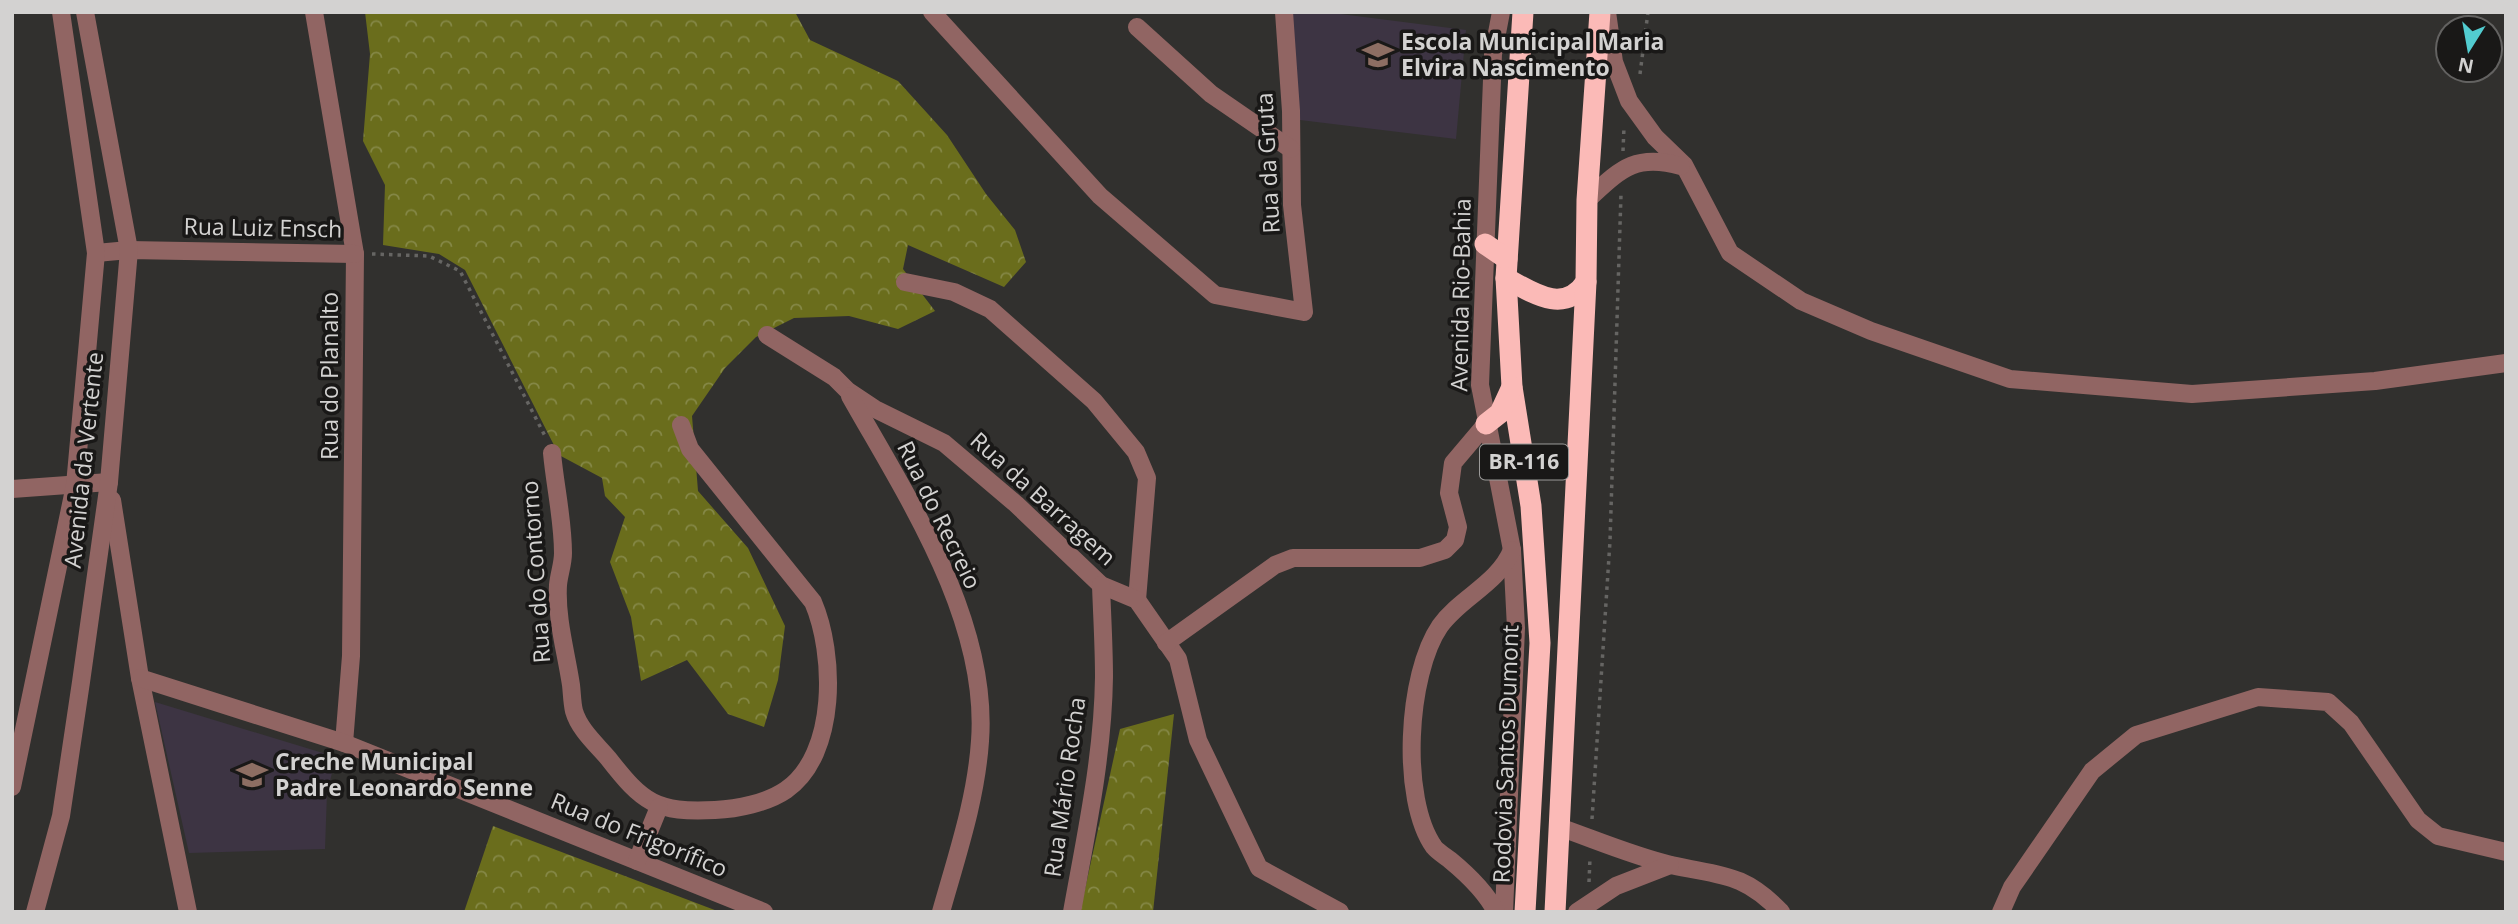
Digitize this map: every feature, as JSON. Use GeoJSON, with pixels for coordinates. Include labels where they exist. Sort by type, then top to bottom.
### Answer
{"type":"FeatureCollection","features":[{"type":"Feature","properties":{"kind":"highway","name":"Rodovia Santos Dumont"},"geometry":{"type":"LineString","coordinates":[[1523,12],[1506,268],[1512,387],[1531,506],[1540,643],[1525,912]]}},
{"type":"Feature","properties":{"kind":"highway","name":"BR-116"},"geometry":{"type":"LineString","coordinates":[[1555,912],[1586,282],[1587,200],[1600,12]]}},
{"type":"Feature","properties":{"kind":"highway"},"geometry":{"type":"LineString","coordinates":[[1486,244],[1506,268],[1538,296],[1560,302],[1579,293],[1586,282]]}},
{"type":"Feature","properties":{"kind":"highway"},"geometry":{"type":"LineString","coordinates":[[1486,424],[1500,413],[1512,387]]}},
{"type":"Feature","properties":{"kind":"street","name":"Avenida da Vertente"},"geometry":{"type":"LineString","coordinates":[[12,787],[75,485],[96,253],[61,12]]}},
{"type":"Feature","properties":{"kind":"street","name":"Avenida da Vertente"},"geometry":{"type":"LineString","coordinates":[[35,912],[61,816],[109,482],[129,250],[85,12]]}},
{"type":"Feature","properties":{"kind":"street","name":"Rua do Planalto"},"geometry":{"type":"LineString","coordinates":[[314,12],[355,254],[351,642],[344,743]]}},
{"type":"Feature","properties":{"kind":"street","name":"Rua da Gruta"},"geometry":{"type":"LineString","coordinates":[[932,12],[1100,196],[1215,295],[1304,312],[1292,205],[1284,12]]}},
{"type":"Feature","properties":{"kind":"street","name":"Avenida Rio-Bahia"},"geometry":{"type":"LineString","coordinates":[[1500,12],[1493,54],[1479,385],[1512,550],[1516,628],[1504,912]]}},
{"type":"Feature","properties":{"kind":"street"},"geometry":{"type":"LineString","coordinates":[[1607,12],[1614,62],[1633,107],[1655,138],[1684,165],[1730,253],[1801,300],[1871,331],[2011,379],[2192,394],[2375,381],[2506,363]]}},
{"type":"Feature","properties":{"kind":"street"},"geometry":{"type":"LineString","coordinates":[[1137,27],[1211,94],[1291,149]]}},
{"type":"Feature","properties":{"kind":"street"},"geometry":{"type":"LineString","coordinates":[[1587,200],[1622,169],[1653,159],[1684,165]]}},
{"type":"Feature","properties":{"kind":"street","name":"Rua Luiz Ensch"},"geometry":{"type":"LineString","coordinates":[[96,253],[129,250],[355,254]]}},
{"type":"Feature","properties":{"kind":"street"},"geometry":{"type":"LineString","coordinates":[[905,282],[954,292],[990,309],[1094,401],[1136,452],[1147,478],[1137,600],[1178,659],[1198,740],[1259,868],[1340,912]]}},
{"type":"Feature","properties":{"kind":"street","name":"Rua da Barragem"},"geometry":{"type":"LineString","coordinates":[[767,335],[834,377],[848,391],[875,409],[944,443],[1017,504],[1101,585],[1137,600]]}},
{"type":"Feature","properties":{"kind":"street","name":"Rua do Recreio"},"geometry":{"type":"LineString","coordinates":[[848,391],[926,533],[956,604],[971,649],[981,738],[970,818],[941,912]]}},
{"type":"Feature","properties":{"kind":"street"},"geometry":{"type":"LineString","coordinates":[[1166,643],[1275,565],[1293,558],[1420,558],[1445,550],[1455,540],[1458,527],[1449,493],[1453,463],[1486,424]]}},
{"type":"Feature","properties":{"kind":"street"},"geometry":{"type":"LineString","coordinates":[[637,861],[659,807],[689,811],[726,809],[762,800],[786,789],[802,773],[815,748],[828,704],[823,625],[813,602],[690,449],[681,425]]}},
{"type":"Feature","properties":{"kind":"street","name":"Rua do Contorno"},"geometry":{"type":"LineString","coordinates":[[552,453],[563,554],[558,585],[559,615],[574,712],[588,736],[622,776],[659,807]]}},
{"type":"Feature","properties":{"kind":"street"},"geometry":{"type":"LineString","coordinates":[[12,489],[109,482],[140,678],[188,912]]}},
{"type":"Feature","properties":{"kind":"street"},"geometry":{"type":"LineString","coordinates":[[1496,912],[1472,881],[1434,848],[1421,811],[1413,774],[1412,722],[1421,673],[1439,627],[1499,571],[1512,550]]}},
{"type":"Feature","properties":{"kind":"street","name":"Rua Mário Rocha"},"geometry":{"type":"LineString","coordinates":[[1072,912],[1096,776],[1101,727],[1104,676],[1101,585]]}},
{"type":"Feature","properties":{"kind":"street","name":"Rua do Frigorífico"},"geometry":{"type":"LineString","coordinates":[[140,678],[344,743],[764,912]]}},
{"type":"Feature","properties":{"kind":"street"},"geometry":{"type":"LineString","coordinates":[[2001,912],[2012,887],[2092,771],[2136,735],[2258,697],[2328,702],[2351,723],[2418,820],[2438,836],[2506,852]]}},
{"type":"Feature","properties":{"kind":"street"},"geometry":{"type":"LineString","coordinates":[[1559,827],[1670,865],[1717,871],[1760,890],[1781,912]]}},
{"type":"Feature","properties":{"kind":"street"},"geometry":{"type":"LineString","coordinates":[[1582,908],[1616,886],[1670,865]]}},
{"type":"Feature","properties":{"kind":"path"},"geometry":{"type":"LineString","coordinates":[[1582,908],[1591,838],[1609,541],[1624,121],[1633,107],[1648,12]]}},
{"type":"Feature","properties":{"kind":"path","name":"Rua Luiz Ensch"},"geometry":{"type":"LineString","coordinates":[[355,254],[429,256]]}},
{"type":"Feature","properties":{"kind":"path","name":"Rua do Contorno"},"geometry":{"type":"LineString","coordinates":[[429,256],[460,271],[543,428],[552,453]]}},
{"type":"Feature","properties":{"kind":"shaded area","name":"Escola Municipal Maria Elvira Nascimento"},"geometry":{"type":"Polygon","coordinates":[[[1284,12],[1325,12],[1466,30],[1456,139],[1300,120],[1284,12]]]}},
{"type":"Feature","properties":{"kind":"shaded area","name":"Creche Municipal Padre Leonardo Senne"},"geometry":{"type":"Polygon","coordinates":[[[155,702],[336,757],[327,793],[325,849],[189,853],[155,702]]]}},
{"type":"Feature","properties":{"kind":"green space"},"geometry":{"type":"Polygon","coordinates":[[[365,12],[795,12],[810,40],[898,81],[947,135],[986,194],[1015,230],[1026,262],[1004,287],[908,245],[903,269],[935,311],[898,329],[849,316],[794,318],[756,337],[725,368],[692,416],[698,491],[748,548],[785,626],[778,680],[764,727],[728,714],[687,660],[641,681],[631,617],[610,562],[625,517],[605,496],[602,478],[559,455],[465,270],[439,254],[383,245],[385,185],[363,141],[370,54],[365,12]]]}},
{"type":"Feature","properties":{"kind":"green space"},"geometry":{"type":"Polygon","coordinates":[[[1174,714],[1153,912],[1080,912],[1120,729],[1174,714]]]}},
{"type":"Feature","properties":{"kind":"green space"},"geometry":{"type":"Polygon","coordinates":[[[493,826],[720,912],[464,912],[493,826]]]}},
{"type":"Feature","properties":{"kind":"place","name":"Escola Municipal Maria Elvira Nascimento"},"geometry":{"type":"Point","coordinates":[1378,55]}},
{"type":"Feature","properties":{"kind":"place","name":"Creche Municipal Padre Leonardo Senne"},"geometry":{"type":"Point","coordinates":[252,775]}}]}
